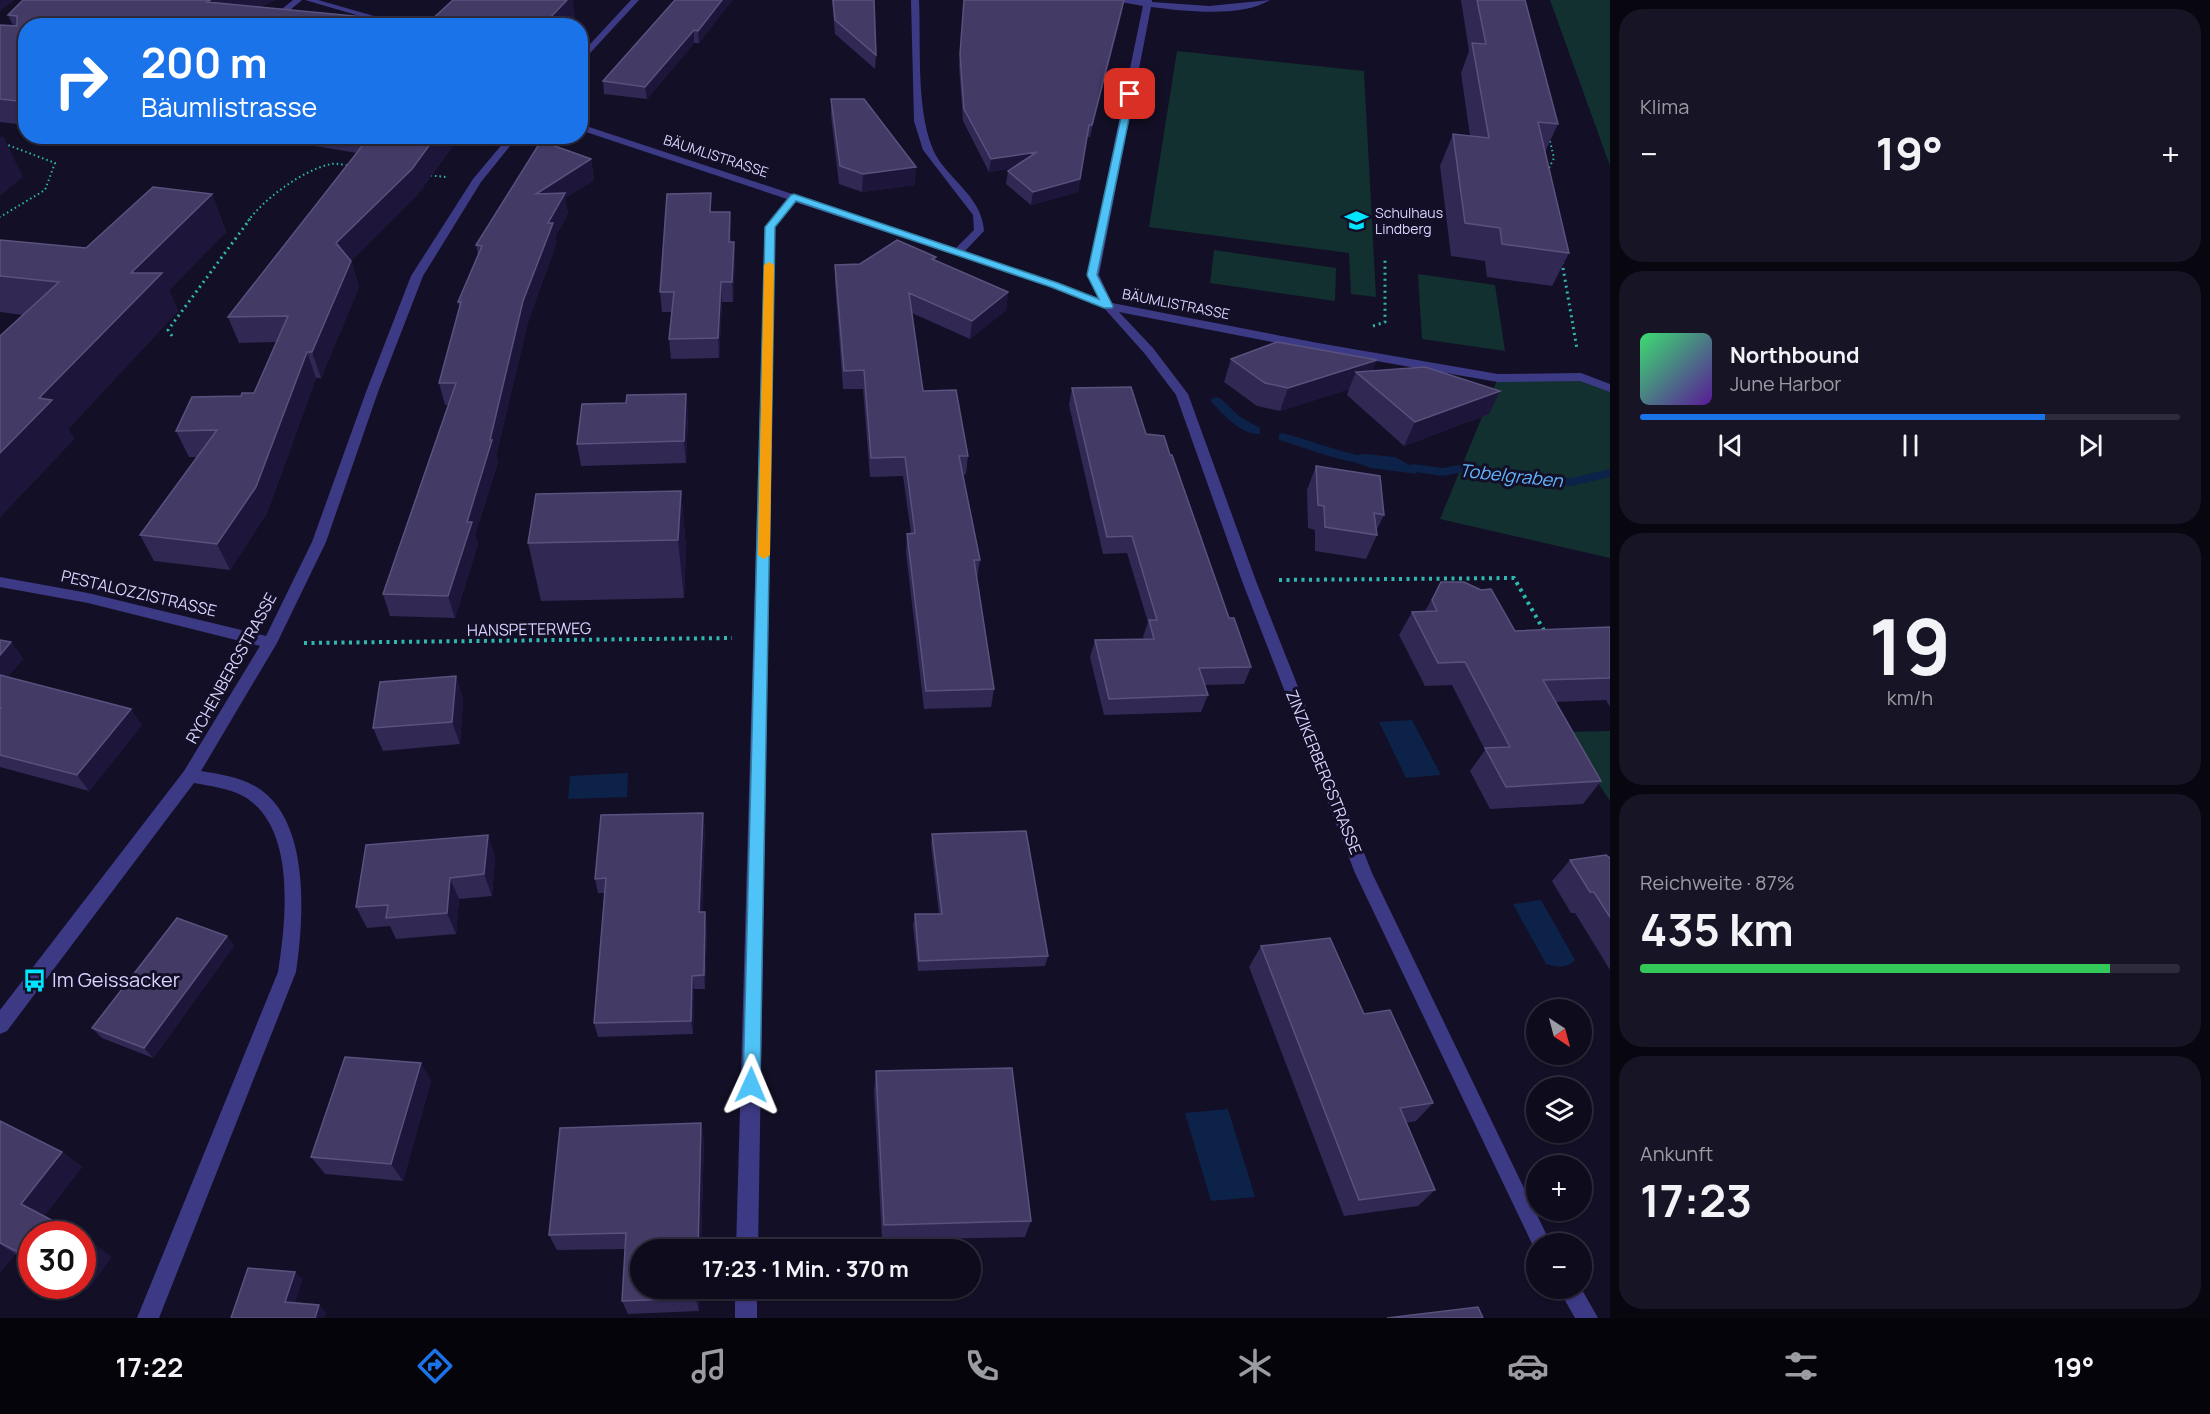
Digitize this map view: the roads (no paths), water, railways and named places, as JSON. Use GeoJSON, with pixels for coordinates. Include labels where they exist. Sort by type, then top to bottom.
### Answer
{"type":"FeatureCollection","features":[{"type":"Feature","properties":{"kind":"street"},"geometry":{"type":"LineString","coordinates":[[276,18],[297,0]]}},
{"type":"Feature","properties":{"kind":"street"},"geometry":{"type":"LineString","coordinates":[[309,0],[375,18]]}},
{"type":"Feature","properties":{"kind":"street"},"geometry":{"type":"LineString","coordinates":[[588,52],[635,0]]}},
{"type":"Feature","properties":{"kind":"street"},"geometry":{"type":"LineString","coordinates":[[915,0],[919,121],[928,150],[978,215],[979,231],[957,253]]}},
{"type":"Feature","properties":{"kind":"street"},"geometry":{"type":"LineString","coordinates":[[1114,0],[1149,2],[1203,10],[1226,10],[1266,0]]}},
{"type":"Feature","properties":{"kind":"street"},"geometry":{"type":"LineString","coordinates":[[1108,306],[1092,275],[1149,2]]}},
{"type":"Feature","properties":{"kind":"street","name":"BÄUMLISTRASSE"},"geometry":{"type":"LineString","coordinates":[[588,130],[1055,285],[1108,306],[1318,347],[1498,378],[1581,377],[1610,388]]}},
{"type":"Feature","properties":{"kind":"street","name":"RYCHENBERGSTRASSE"},"geometry":{"type":"LineString","coordinates":[[0,1025],[190,776],[270,643],[319,542],[372,392],[417,276],[477,181],[507,144]]}},
{"type":"Feature","properties":{"kind":"street"},"geometry":{"type":"LineString","coordinates":[[747,1239],[770,227],[794,197]]}},
{"type":"Feature","properties":{"kind":"street","name":"ZINZIKERBERGSTRASSE"},"geometry":{"type":"LineString","coordinates":[[1108,306],[1149,351],[1182,394],[1249,581],[1364,873],[1536,1233]]}},
{"type":"Feature","properties":{"kind":"street","name":"PESTALOZZISTRASSE"},"geometry":{"type":"LineString","coordinates":[[0,582],[88,598],[270,643]]}},
{"type":"Feature","properties":{"kind":"street"},"geometry":{"type":"LineString","coordinates":[[148,1318],[287,972],[294,931],[292,880],[284,840],[273,815],[255,795],[218,780],[190,776]]}},
{"type":"Feature","properties":{"kind":"street"},"geometry":{"type":"LineString","coordinates":[[746,1299],[746,1318]]}},
{"type":"Feature","properties":{"kind":"street"},"geometry":{"type":"LineString","coordinates":[[1576,1299],[1587,1318]]}},
{"type":"Feature","properties":{"kind":"water"},"geometry":{"type":"Polygon","coordinates":[[[1355,455],[1395,457],[1413,467],[1417,474],[1371,468],[1354,462],[1355,455]]]}},
{"type":"Feature","properties":{"kind":"water"},"geometry":{"type":"Polygon","coordinates":[[[1412,720],[1441,775],[1406,778],[1379,722],[1412,720]]]}},
{"type":"Feature","properties":{"kind":"water"},"geometry":{"type":"Polygon","coordinates":[[[628,773],[627,797],[568,799],[570,776],[628,773]]]}},
{"type":"Feature","properties":{"kind":"water"},"geometry":{"type":"Polygon","coordinates":[[[1541,900],[1575,960],[1568,965],[1546,964],[1513,904],[1541,900]]]}},
{"type":"Feature","properties":{"kind":"water"},"geometry":{"type":"Polygon","coordinates":[[[1228,1109],[1255,1197],[1211,1201],[1185,1113],[1228,1109]]]}},
{"type":"Feature","properties":{"kind":"waterway"},"geometry":{"type":"LineString","coordinates":[[1216,400],[1235,419],[1256,431]]}},
{"type":"Feature","properties":{"kind":"waterway"},"geometry":{"type":"LineString","coordinates":[[1283,437],[1312,445],[1332,454],[1353,458]]}},
{"type":"Feature","properties":{"kind":"waterway","name":"Tobelgraben"},"geometry":{"type":"LineString","coordinates":[[1412,468],[1443,472],[1464,468],[1537,481],[1572,482],[1610,473]]}},
{"type":"Feature","properties":{"kind":"place","name":"Schulhaus Lindberg"},"geometry":{"type":"Point","coordinates":[1357,221]}},
{"type":"Feature","properties":{"kind":"place","name":"Im Geissacker"},"geometry":{"type":"Point","coordinates":[34,980]}}]}
